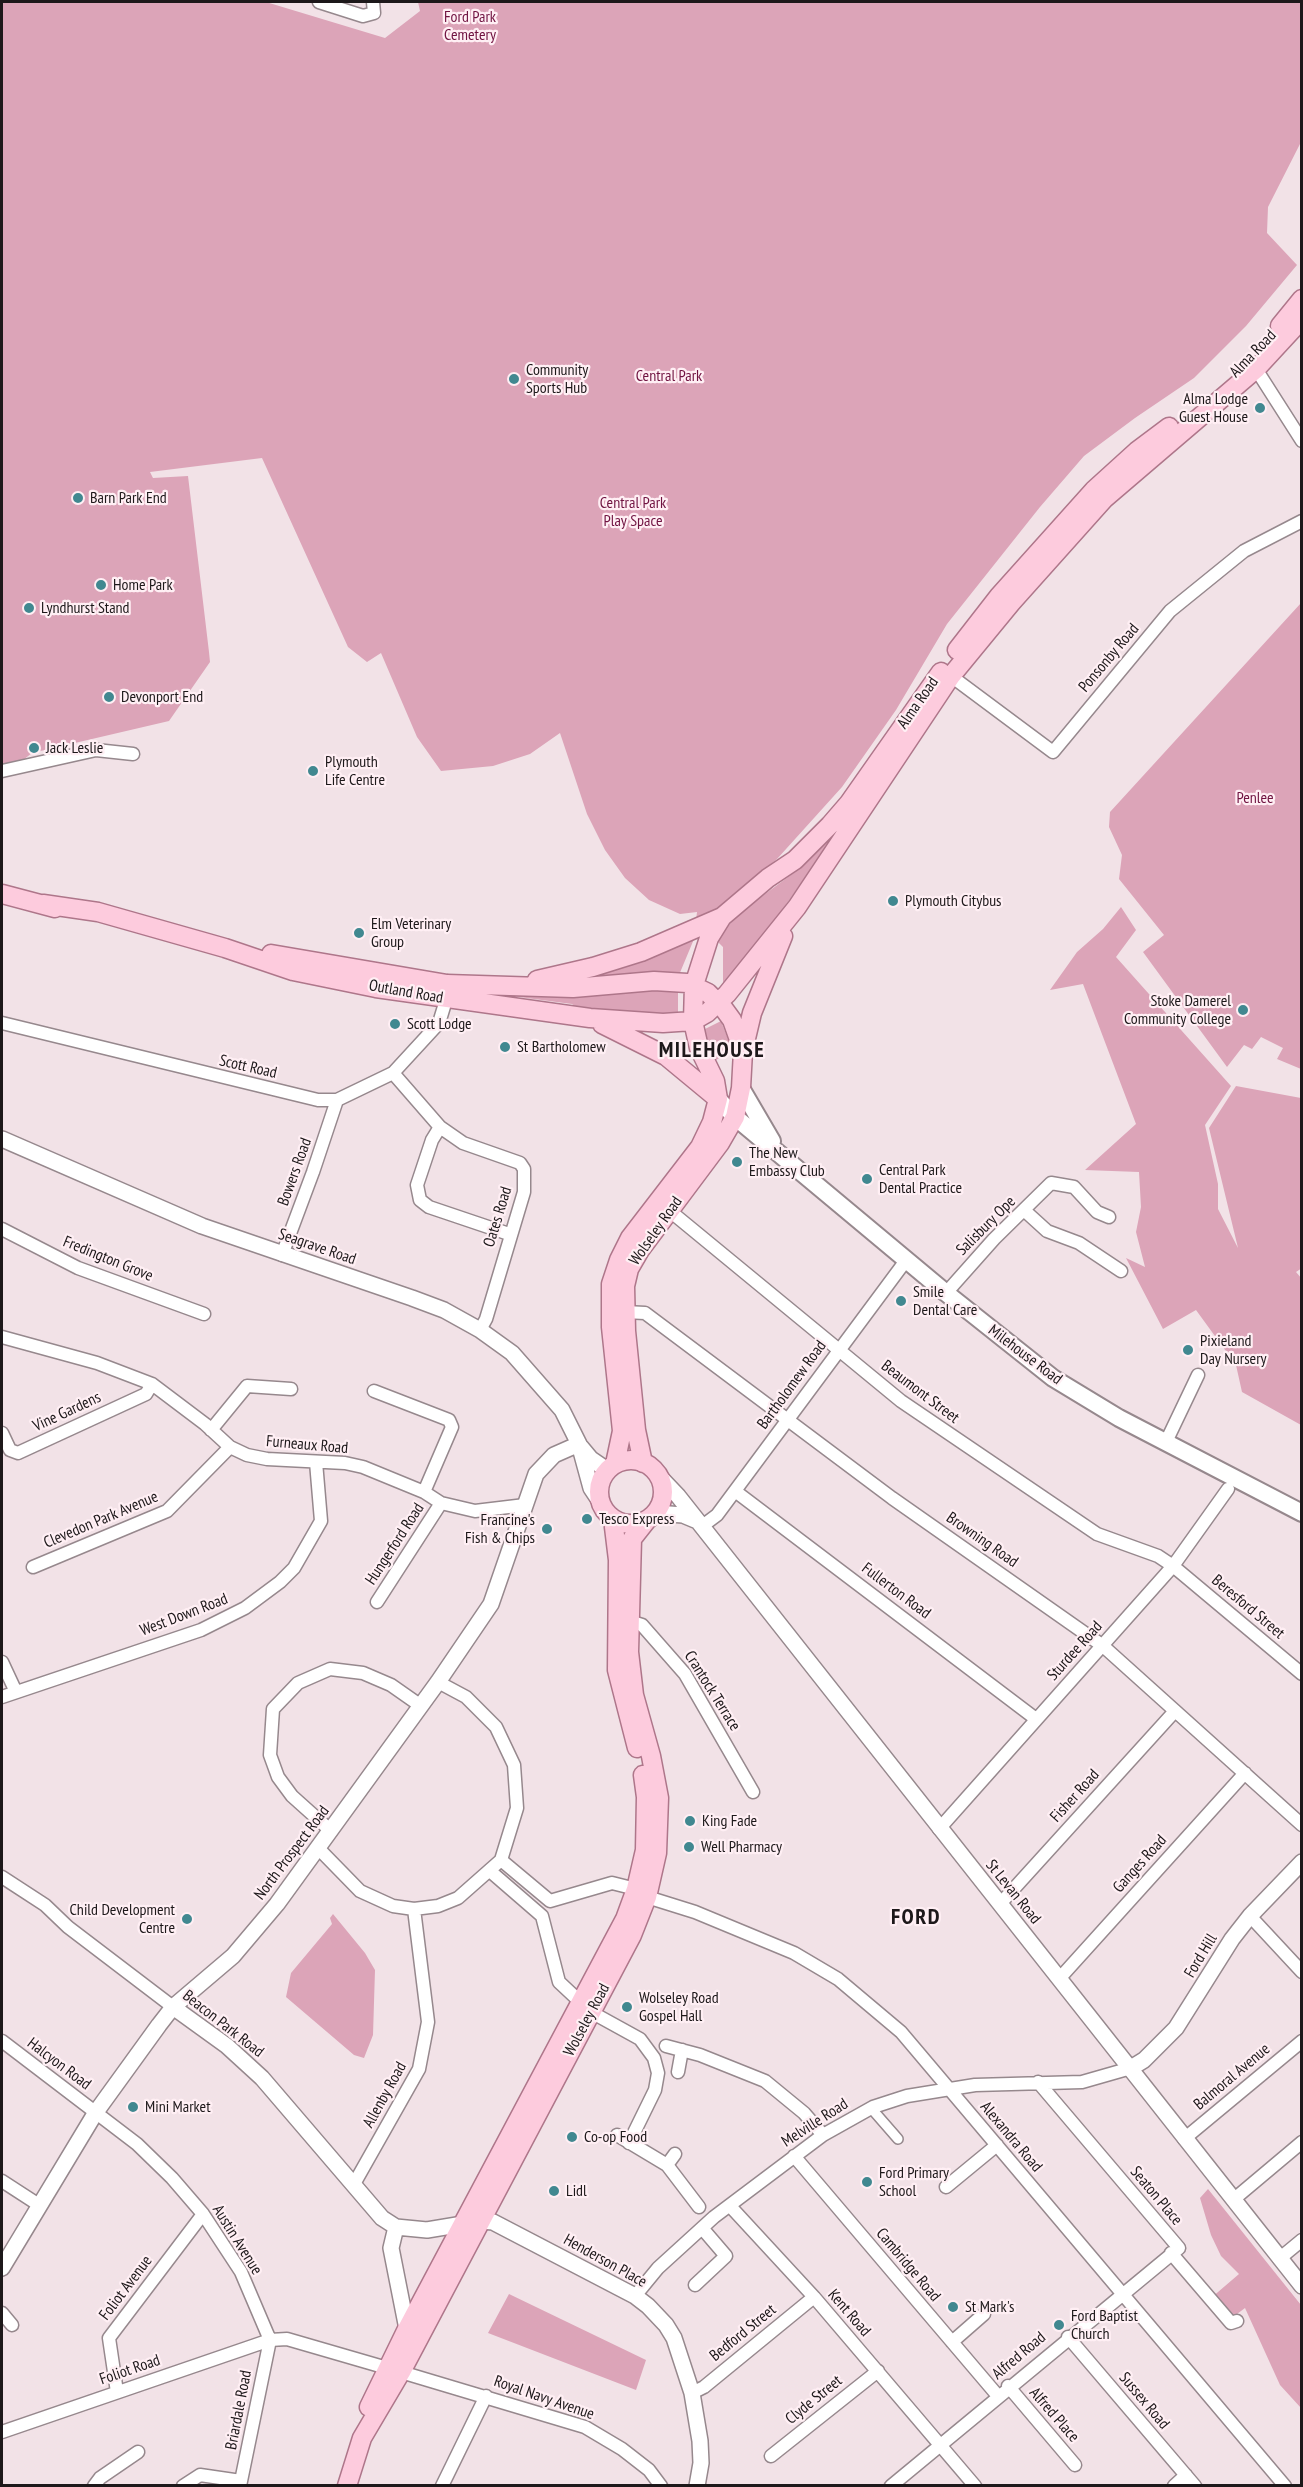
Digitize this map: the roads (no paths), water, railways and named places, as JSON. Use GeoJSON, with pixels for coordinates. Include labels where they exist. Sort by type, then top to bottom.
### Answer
{"type":"FeatureCollection","features":[{"type":"Feature","properties":{"kind":"main road","name":"Alma Road"},"geometry":{"type":"LineString","coordinates":[[693,1021],[694,985],[709,938],[722,917],[768,878],[795,860],[837,818],[940,672],[999,596],[1087,498],[1137,451],[1218,389],[1273,335],[1302,299]]}},
{"type":"Feature","properties":{"kind":"main road","name":"Alma Road"},"geometry":{"type":"LineString","coordinates":[[693,1021],[719,1003],[797,907],[951,676],[1011,603],[1104,499],[1256,369],[1302,319]]}},
{"type":"Feature","properties":{"kind":"main road","name":"Outland Road"},"geometry":{"type":"LineString","coordinates":[[2,894],[43,904],[100,923],[147,927],[225,948],[294,971],[446,1000],[590,1018],[663,1023],[693,1021]]}},
{"type":"Feature","properties":{"kind":"main road","name":"Alma Road"},"geometry":{"type":"LineString","coordinates":[[743,1051],[764,979],[797,907]]}},
{"type":"Feature","properties":{"kind":"main road","name":"Outland Road"},"geometry":{"type":"LineString","coordinates":[[514,985],[593,967],[641,952],[722,917]]}},
{"type":"Feature","properties":{"kind":"main road","name":"Outland Road"},"geometry":{"type":"LineString","coordinates":[[225,948],[447,984],[573,988],[654,981],[694,985]]}},
{"type":"Feature","properties":{"kind":"main road"},"geometry":{"type":"LineString","coordinates":[[694,985],[719,1003],[732,1020],[743,1051]]}},
{"type":"Feature","properties":{"kind":"main road","name":"Outland Road"},"geometry":{"type":"LineString","coordinates":[[590,1018],[666,1056],[718,1099],[735,1117]]}},
{"type":"Feature","properties":{"kind":"main road"},"geometry":{"type":"LineString","coordinates":[[693,1021],[699,1047],[715,1082],[718,1099]]}},
{"type":"Feature","properties":{"kind":"main road","name":"Wolseley Road"},"geometry":{"type":"LineString","coordinates":[[643,1462],[636,1430],[625,1312],[625,1286],[629,1269],[720,1143],[735,1117],[741,1088],[743,1051]]}},
{"type":"Feature","properties":{"kind":"main road","name":"Milehouse Road"},"geometry":{"type":"LineString","coordinates":[[741,1088],[779,1152]]}},
{"type":"Feature","properties":{"kind":"main road","name":"Wolseley Road"},"geometry":{"type":"LineString","coordinates":[[611,1467],[622,1431],[611,1328],[611,1284],[630,1238],[700,1147],[712,1122],[718,1099]]}},
{"type":"Feature","properties":{"kind":"main road","name":"Milehouse Road"},"geometry":{"type":"LineString","coordinates":[[735,1117],[946,1293],[1053,1378],[1086,1400],[1302,1513]]}},
{"type":"Feature","properties":{"kind":"main road"},"geometry":{"type":"LineString","coordinates":[[629,1460],[643,1462],[658,1475],[663,1491],[651,1516],[636,1524],[624,1524],[613,1519],[604,1511],[598,1490],[611,1467],[629,1460]]}},
{"type":"Feature","properties":{"kind":"main road","name":"Wolseley Road"},"geometry":{"type":"LineString","coordinates":[[342,2486],[355,2437],[394,2370],[585,2008],[632,1935],[642,1893],[657,1853],[658,1798],[655,1773],[634,1695],[629,1652],[632,1539],[651,1516]]}},
{"type":"Feature","properties":{"kind":"main road","name":"Wolseley Road"},"geometry":{"type":"LineString","coordinates":[[613,1519],[618,1560],[617,1670],[646,1797],[642,1893]]}},
{"type":"Feature","properties":{"kind":"main road","name":"Wolseley Road"},"geometry":{"type":"LineString","coordinates":[[347,2486],[362,2438],[394,2370],[407,2329],[473,2222]]}},
{"type":"Feature","properties":{"kind":"street"},"geometry":{"type":"LineString","coordinates":[[319,2],[363,16],[373,7]]}},
{"type":"Feature","properties":{"kind":"street"},"geometry":{"type":"LineString","coordinates":[[1256,369],[1302,441]]}},
{"type":"Feature","properties":{"kind":"street","name":"Ponsonby Road"},"geometry":{"type":"LineString","coordinates":[[951,676],[1053,752],[1170,610],[1244,550],[1302,521]]}},
{"type":"Feature","properties":{"kind":"street"},"geometry":{"type":"LineString","coordinates":[[2,771],[96,750],[133,754]]}},
{"type":"Feature","properties":{"kind":"street"},"geometry":{"type":"LineString","coordinates":[[337,1100],[393,1073],[439,1023],[446,1000]]}},
{"type":"Feature","properties":{"kind":"street","name":"Scott Road"},"geometry":{"type":"LineString","coordinates":[[2,1023],[318,1100],[337,1100]]}},
{"type":"Feature","properties":{"kind":"street","name":"Oates Road"},"geometry":{"type":"LineString","coordinates":[[393,1073],[440,1127],[463,1143],[520,1163],[524,1169],[524,1192],[509,1234],[486,1319],[480,1330]]}},
{"type":"Feature","properties":{"kind":"street","name":"Bowers Road"},"geometry":{"type":"LineString","coordinates":[[282,1255],[337,1100]]}},
{"type":"Feature","properties":{"kind":"street"},"geometry":{"type":"LineString","coordinates":[[440,1127],[432,1140],[417,1185],[420,1200],[429,1207],[509,1234]]}},
{"type":"Feature","properties":{"kind":"street","name":"Seagrave Road"},"geometry":{"type":"LineString","coordinates":[[2,1142],[202,1226],[444,1311],[480,1330],[512,1353],[538,1380],[569,1421],[579,1444]]}},
{"type":"Feature","properties":{"kind":"street","name":"Salisbury Ope"},"geometry":{"type":"LineString","coordinates":[[946,1293],[994,1239],[1051,1183],[1074,1187],[1098,1212],[1109,1217]]}},
{"type":"Feature","properties":{"kind":"street"},"geometry":{"type":"LineString","coordinates":[[1025,1210],[1047,1231],[1079,1244],[1121,1271]]}},
{"type":"Feature","properties":{"kind":"street","name":"Beaumont Street"},"geometry":{"type":"LineString","coordinates":[[670,1211],[901,1401],[1097,1534],[1158,1556],[1173,1566]]}},
{"type":"Feature","properties":{"kind":"street","name":"Fredington Grove"},"geometry":{"type":"LineString","coordinates":[[2,1229],[78,1268],[204,1314]]}},
{"type":"Feature","properties":{"kind":"street","name":"Bartholomew Road"},"geometry":{"type":"LineString","coordinates":[[698,1524],[717,1515],[907,1259]]}},
{"type":"Feature","properties":{"kind":"street","name":"Browning Road"},"geometry":{"type":"LineString","coordinates":[[625,1312],[645,1313],[788,1421],[1103,1646],[1302,1825]]}},
{"type":"Feature","properties":{"kind":"street","name":"Furneaux Road"},"geometry":{"type":"LineString","coordinates":[[2,1337],[97,1363],[152,1384],[230,1447],[247,1455],[267,1460],[345,1463],[363,1467],[424,1492],[441,1503],[476,1510],[525,1504]]}},
{"type":"Feature","properties":{"kind":"street"},"geometry":{"type":"LineString","coordinates":[[1166,1442],[1198,1375]]}},
{"type":"Feature","properties":{"kind":"street","name":"Vine Gardens"},"geometry":{"type":"LineString","coordinates":[[2,1432],[10,1450],[18,1454],[146,1394],[152,1384]]}},
{"type":"Feature","properties":{"kind":"street"},"geometry":{"type":"LineString","coordinates":[[211,1430],[247,1386],[284,1392]]}},
{"type":"Feature","properties":{"kind":"street"},"geometry":{"type":"LineString","coordinates":[[374,1391],[449,1420],[452,1426],[424,1492]]}},
{"type":"Feature","properties":{"kind":"street"},"geometry":{"type":"LineString","coordinates":[[579,1444],[591,1459],[611,1467]]}},
{"type":"Feature","properties":{"kind":"street"},"geometry":{"type":"LineString","coordinates":[[579,1444],[591,1488],[599,1500]]}},
{"type":"Feature","properties":{"kind":"street","name":"North Prospect Road"},"geometry":{"type":"LineString","coordinates":[[2,2268],[96,2112],[173,2007],[233,1956],[277,1904],[438,1682],[491,1604],[530,1487],[542,1466],[554,1455],[579,1444]]}},
{"type":"Feature","properties":{"kind":"street","name":"Clevedon Park Avenue"},"geometry":{"type":"LineString","coordinates":[[33,1567],[167,1511],[230,1447]]}},
{"type":"Feature","properties":{"kind":"street","name":"West Down Road"},"geometry":{"type":"LineString","coordinates":[[2,1697],[201,1630],[245,1608],[280,1582],[294,1568],[321,1521],[316,1462]]}},
{"type":"Feature","properties":{"kind":"street","name":"St Levan Road"},"geometry":{"type":"LineString","coordinates":[[658,1475],[1302,2286]]}},
{"type":"Feature","properties":{"kind":"street","name":"Sturdee Road"},"geometry":{"type":"LineString","coordinates":[[939,1829],[1173,1566],[1228,1489]]}},
{"type":"Feature","properties":{"kind":"street","name":"Fullerton Road"},"geometry":{"type":"LineString","coordinates":[[735,1491],[1036,1719]]}},
{"type":"Feature","properties":{"kind":"street","name":"Hungerford Road"},"geometry":{"type":"LineString","coordinates":[[377,1602],[441,1503]]}},
{"type":"Feature","properties":{"kind":"street"},"geometry":{"type":"LineString","coordinates":[[651,1516],[683,1515],[698,1524]]}},
{"type":"Feature","properties":{"kind":"street","name":"Beresford Street"},"geometry":{"type":"LineString","coordinates":[[1173,1566],[1302,1674]]}},
{"type":"Feature","properties":{"kind":"street","name":"Crantock Terrace"},"geometry":{"type":"LineString","coordinates":[[629,1621],[642,1625],[685,1674],[753,1792]]}},
{"type":"Feature","properties":{"kind":"street"},"geometry":{"type":"LineString","coordinates":[[2,1662],[16,1692]]}},
{"type":"Feature","properties":{"kind":"street"},"geometry":{"type":"LineString","coordinates":[[331,1831],[292,1796],[278,1777],[270,1755],[273,1709],[298,1683],[330,1669],[363,1673],[391,1685],[421,1706]]}},
{"type":"Feature","properties":{"kind":"street"},"geometry":{"type":"LineString","coordinates":[[318,1848],[360,1891],[393,1906],[414,1909],[438,1906],[458,1898],[501,1860],[517,1808],[514,1765],[496,1727],[466,1697],[438,1682]]}},
{"type":"Feature","properties":{"kind":"street","name":"Fisher Road"},"geometry":{"type":"LineString","coordinates":[[1000,1904],[1174,1711]]}},
{"type":"Feature","properties":{"kind":"street","name":"Ganges Road"},"geometry":{"type":"LineString","coordinates":[[1059,1978],[1245,1773]]}},
{"type":"Feature","properties":{"kind":"street"},"geometry":{"type":"LineString","coordinates":[[501,1860],[550,1901],[542,1916]]}},
{"type":"Feature","properties":{"kind":"street","name":"Ford Hill"},"geometry":{"type":"LineString","coordinates":[[1131,2068],[1144,2060],[1176,2028],[1250,1916],[1302,1862]]}},
{"type":"Feature","properties":{"kind":"street"},"geometry":{"type":"LineString","coordinates":[[490,1871],[542,1916],[559,1982],[585,2008],[640,2039],[654,2058],[658,2073],[655,2090],[629,2143]]}},
{"type":"Feature","properties":{"kind":"street","name":"Beacon Park Road"},"geometry":{"type":"LineString","coordinates":[[2,1877],[45,1905],[68,1927],[227,2046],[262,2078],[382,2218],[396,2227]]}},
{"type":"Feature","properties":{"kind":"street","name":"Alexandra Road"},"geometry":{"type":"LineString","coordinates":[[550,1901],[612,1883],[746,1932],[794,1953],[838,1979],[902,2032],[1286,2486]]}},
{"type":"Feature","properties":{"kind":"street","name":"Allenby Road"},"geometry":{"type":"LineString","coordinates":[[354,2184],[419,2069],[428,2022],[414,1909]]}},
{"type":"Feature","properties":{"kind":"street"},"geometry":{"type":"LineString","coordinates":[[1250,1916],[1302,1972]]}},
{"type":"Feature","properties":{"kind":"street","name":"Halcyon Road"},"geometry":{"type":"LineString","coordinates":[[2,2041],[96,2112]]}},
{"type":"Feature","properties":{"kind":"street","name":"Balmoral Avenue"},"geometry":{"type":"LineString","coordinates":[[1184,2139],[1302,2041]]}},
{"type":"Feature","properties":{"kind":"street"},"geometry":{"type":"LineString","coordinates":[[666,2046],[765,2081],[804,2112],[823,2135]]}},
{"type":"Feature","properties":{"kind":"street"},"geometry":{"type":"LineString","coordinates":[[678,2072],[682,2050]]}},
{"type":"Feature","properties":{"kind":"street","name":"Melville Road"},"geometry":{"type":"LineString","coordinates":[[634,2296],[658,2268],[702,2228],[823,2135],[871,2108],[907,2096],[949,2089],[1004,2083],[1082,2082],[1131,2068]]}},
{"type":"Feature","properties":{"kind":"street","name":"Seaton Place"},"geometry":{"type":"LineString","coordinates":[[1038,2082],[1179,2248],[1171,2253],[1231,2323],[1237,2321]]}},
{"type":"Feature","properties":{"kind":"street"},"geometry":{"type":"LineString","coordinates":[[871,2108],[898,2139]]}},
{"type":"Feature","properties":{"kind":"street","name":"Austin Avenue"},"geometry":{"type":"LineString","coordinates":[[96,2112],[137,2144],[203,2214],[241,2272],[270,2340]]}},
{"type":"Feature","properties":{"kind":"street"},"geometry":{"type":"LineString","coordinates":[[617,2135],[667,2165],[699,2206]]}},
{"type":"Feature","properties":{"kind":"street"},"geometry":{"type":"LineString","coordinates":[[1233,2200],[1302,2142]]}},
{"type":"Feature","properties":{"kind":"street"},"geometry":{"type":"LineString","coordinates":[[946,2187],[997,2145]]}},
{"type":"Feature","properties":{"kind":"street"},"geometry":{"type":"LineString","coordinates":[[667,2165],[675,2154]]}},
{"type":"Feature","properties":{"kind":"street","name":"Cambridge Road"},"geometry":{"type":"LineString","coordinates":[[794,2156],[998,2396]]}},
{"type":"Feature","properties":{"kind":"street"},"geometry":{"type":"LineString","coordinates":[[2,2181],[39,2205]]}},
{"type":"Feature","properties":{"kind":"street","name":"Kent Road"},"geometry":{"type":"LineString","coordinates":[[730,2206],[814,2297],[975,2486]]}},
{"type":"Feature","properties":{"kind":"street","name":"Foliot Avenue"},"geometry":{"type":"LineString","coordinates":[[117,2392],[109,2338],[203,2214]]}},
{"type":"Feature","properties":{"kind":"street"},"geometry":{"type":"LineString","coordinates":[[407,2329],[391,2248],[396,2227],[427,2230],[473,2222]]}},
{"type":"Feature","properties":{"kind":"street","name":"Henderson Place"},"geometry":{"type":"LineString","coordinates":[[473,2222],[499,2225],[634,2296],[666,2325],[674,2338],[692,2393],[700,2441],[701,2463],[697,2486]]}},
{"type":"Feature","properties":{"kind":"street"},"geometry":{"type":"LineString","coordinates":[[696,2285],[726,2256],[702,2228]]}},
{"type":"Feature","properties":{"kind":"street"},"geometry":{"type":"LineString","coordinates":[[1279,2259],[1302,2240]]}},
{"type":"Feature","properties":{"kind":"street","name":"Alfred Road"},"geometry":{"type":"LineString","coordinates":[[891,2486],[1008,2386],[1171,2253]]}},
{"type":"Feature","properties":{"kind":"street","name":"Bedford Street"},"geometry":{"type":"LineString","coordinates":[[692,2393],[704,2387],[814,2297]]}},
{"type":"Feature","properties":{"kind":"street"},"geometry":{"type":"LineString","coordinates":[[2,2313],[12,2325]]}},
{"type":"Feature","properties":{"kind":"street"},"geometry":{"type":"LineString","coordinates":[[952,2342],[984,2314]]}},
{"type":"Feature","properties":{"kind":"street","name":"Sussex Road"},"geometry":{"type":"LineString","coordinates":[[1068,2337],[1195,2486]]}},
{"type":"Feature","properties":{"kind":"street"},"geometry":{"type":"LineString","coordinates":[[270,2340],[287,2339],[394,2370]]}},
{"type":"Feature","properties":{"kind":"street","name":"Foliot Road"},"geometry":{"type":"LineString","coordinates":[[2,2432],[270,2340]]}},
{"type":"Feature","properties":{"kind":"street","name":"Briardale Road"},"geometry":{"type":"LineString","coordinates":[[241,2483],[270,2340]]}},
{"type":"Feature","properties":{"kind":"street","name":"Royal Navy Avenue"},"geometry":{"type":"LineString","coordinates":[[394,2370],[585,2427],[622,2449],[649,2470],[661,2486]]}},
{"type":"Feature","properties":{"kind":"street","name":"Clyde Street"},"geometry":{"type":"LineString","coordinates":[[771,2456],[878,2371]]}},
{"type":"Feature","properties":{"kind":"street","name":"Alfred Place"},"geometry":{"type":"LineString","coordinates":[[1008,2386],[1076,2464]]}},
{"type":"Feature","properties":{"kind":"street"},"geometry":{"type":"LineString","coordinates":[[442,2486],[486,2396]]}},
{"type":"Feature","properties":{"kind":"street"},"geometry":{"type":"LineString","coordinates":[[94,2486],[100,2478],[138,2452]]}},
{"type":"Feature","properties":{"kind":"street"},"geometry":{"type":"LineString","coordinates":[[183,2486],[200,2475],[241,2483]]}},
{"type":"Feature","properties":{"kind":"street"},"geometry":{"type":"LineString","coordinates":[[1174,2486],[1186,2475]]}},
{"type":"Feature","properties":{"kind":"place","name":"Community Sports Hub"},"geometry":{"type":"Point","coordinates":[514,379]}},
{"type":"Feature","properties":{"kind":"place","name":"Alma Lodge Guest House"},"geometry":{"type":"Point","coordinates":[1260,408]}},
{"type":"Feature","properties":{"kind":"place","name":"Barn Park End"},"geometry":{"type":"Point","coordinates":[78,498]}},
{"type":"Feature","properties":{"kind":"place","name":"Home Park"},"geometry":{"type":"Point","coordinates":[101,585]}},
{"type":"Feature","properties":{"kind":"place","name":"Lyndhurst Stand"},"geometry":{"type":"Point","coordinates":[29,608]}},
{"type":"Feature","properties":{"kind":"place","name":"Devonport End"},"geometry":{"type":"Point","coordinates":[109,697]}},
{"type":"Feature","properties":{"kind":"place","name":"Jack Leslie"},"geometry":{"type":"Point","coordinates":[34,748]}},
{"type":"Feature","properties":{"kind":"place","name":"Plymouth Life Centre"},"geometry":{"type":"Point","coordinates":[313,771]}},
{"type":"Feature","properties":{"kind":"place","name":"Plymouth Citybus"},"geometry":{"type":"Point","coordinates":[893,901]}},
{"type":"Feature","properties":{"kind":"place","name":"Elm Veterinary Group"},"geometry":{"type":"Point","coordinates":[359,933]}},
{"type":"Feature","properties":{"kind":"place","name":"Stoke Damerel Community College"},"geometry":{"type":"Point","coordinates":[1243,1010]}},
{"type":"Feature","properties":{"kind":"place","name":"Scott Lodge"},"geometry":{"type":"Point","coordinates":[395,1024]}},
{"type":"Feature","properties":{"kind":"place","name":"St Bartholomew"},"geometry":{"type":"Point","coordinates":[505,1047]}},
{"type":"Feature","properties":{"kind":"place","name":"The New Embassy Club"},"geometry":{"type":"Point","coordinates":[737,1162]}},
{"type":"Feature","properties":{"kind":"place","name":"Central Park Dental Practice"},"geometry":{"type":"Point","coordinates":[867,1179]}},
{"type":"Feature","properties":{"kind":"place","name":"Smile Dental Care"},"geometry":{"type":"Point","coordinates":[901,1301]}},
{"type":"Feature","properties":{"kind":"place","name":"Pixieland Day Nursery"},"geometry":{"type":"Point","coordinates":[1188,1350]}},
{"type":"Feature","properties":{"kind":"place","name":"Tesco Express"},"geometry":{"type":"Point","coordinates":[587,1519]}},
{"type":"Feature","properties":{"kind":"place","name":"Francine's Fish & Chips"},"geometry":{"type":"Point","coordinates":[547,1529]}},
{"type":"Feature","properties":{"kind":"place","name":"King Fade"},"geometry":{"type":"Point","coordinates":[690,1821]}},
{"type":"Feature","properties":{"kind":"place","name":"Well Pharmacy"},"geometry":{"type":"Point","coordinates":[689,1847]}},
{"type":"Feature","properties":{"kind":"place","name":"Child Development Centre"},"geometry":{"type":"Point","coordinates":[187,1919]}},
{"type":"Feature","properties":{"kind":"place","name":"Wolseley Road Gospel Hall"},"geometry":{"type":"Point","coordinates":[627,2007]}},
{"type":"Feature","properties":{"kind":"place","name":"Mini Market"},"geometry":{"type":"Point","coordinates":[133,2107]}},
{"type":"Feature","properties":{"kind":"place","name":"Co-op Food"},"geometry":{"type":"Point","coordinates":[572,2137]}},
{"type":"Feature","properties":{"kind":"place","name":"Ford Primary School"},"geometry":{"type":"Point","coordinates":[867,2182]}},
{"type":"Feature","properties":{"kind":"place","name":"Lidl"},"geometry":{"type":"Point","coordinates":[554,2191]}},
{"type":"Feature","properties":{"kind":"place","name":"St Mark's"},"geometry":{"type":"Point","coordinates":[953,2307]}},
{"type":"Feature","properties":{"kind":"place","name":"Ford Baptist Church"},"geometry":{"type":"Point","coordinates":[1059,2325]}},
{"type":"Feature","properties":{"kind":"district","name":"MILEHOUSE"},"geometry":{"type":"Point","coordinates":[712,1051]}},
{"type":"Feature","properties":{"kind":"district","name":"FORD"},"geometry":{"type":"Point","coordinates":[916,1918]}},
{"type":"Feature","properties":{"kind":"park label","name":"Ford Park Cemetery"},"geometry":{"type":"Point","coordinates":[470,26]}},
{"type":"Feature","properties":{"kind":"park label","name":"Central Park"},"geometry":{"type":"Point","coordinates":[669,376]}},
{"type":"Feature","properties":{"kind":"park label","name":"Central Park Play Space"},"geometry":{"type":"Point","coordinates":[633,512]}},
{"type":"Feature","properties":{"kind":"park label","name":"Penlee"},"geometry":{"type":"Point","coordinates":[1255,798]}}]}
